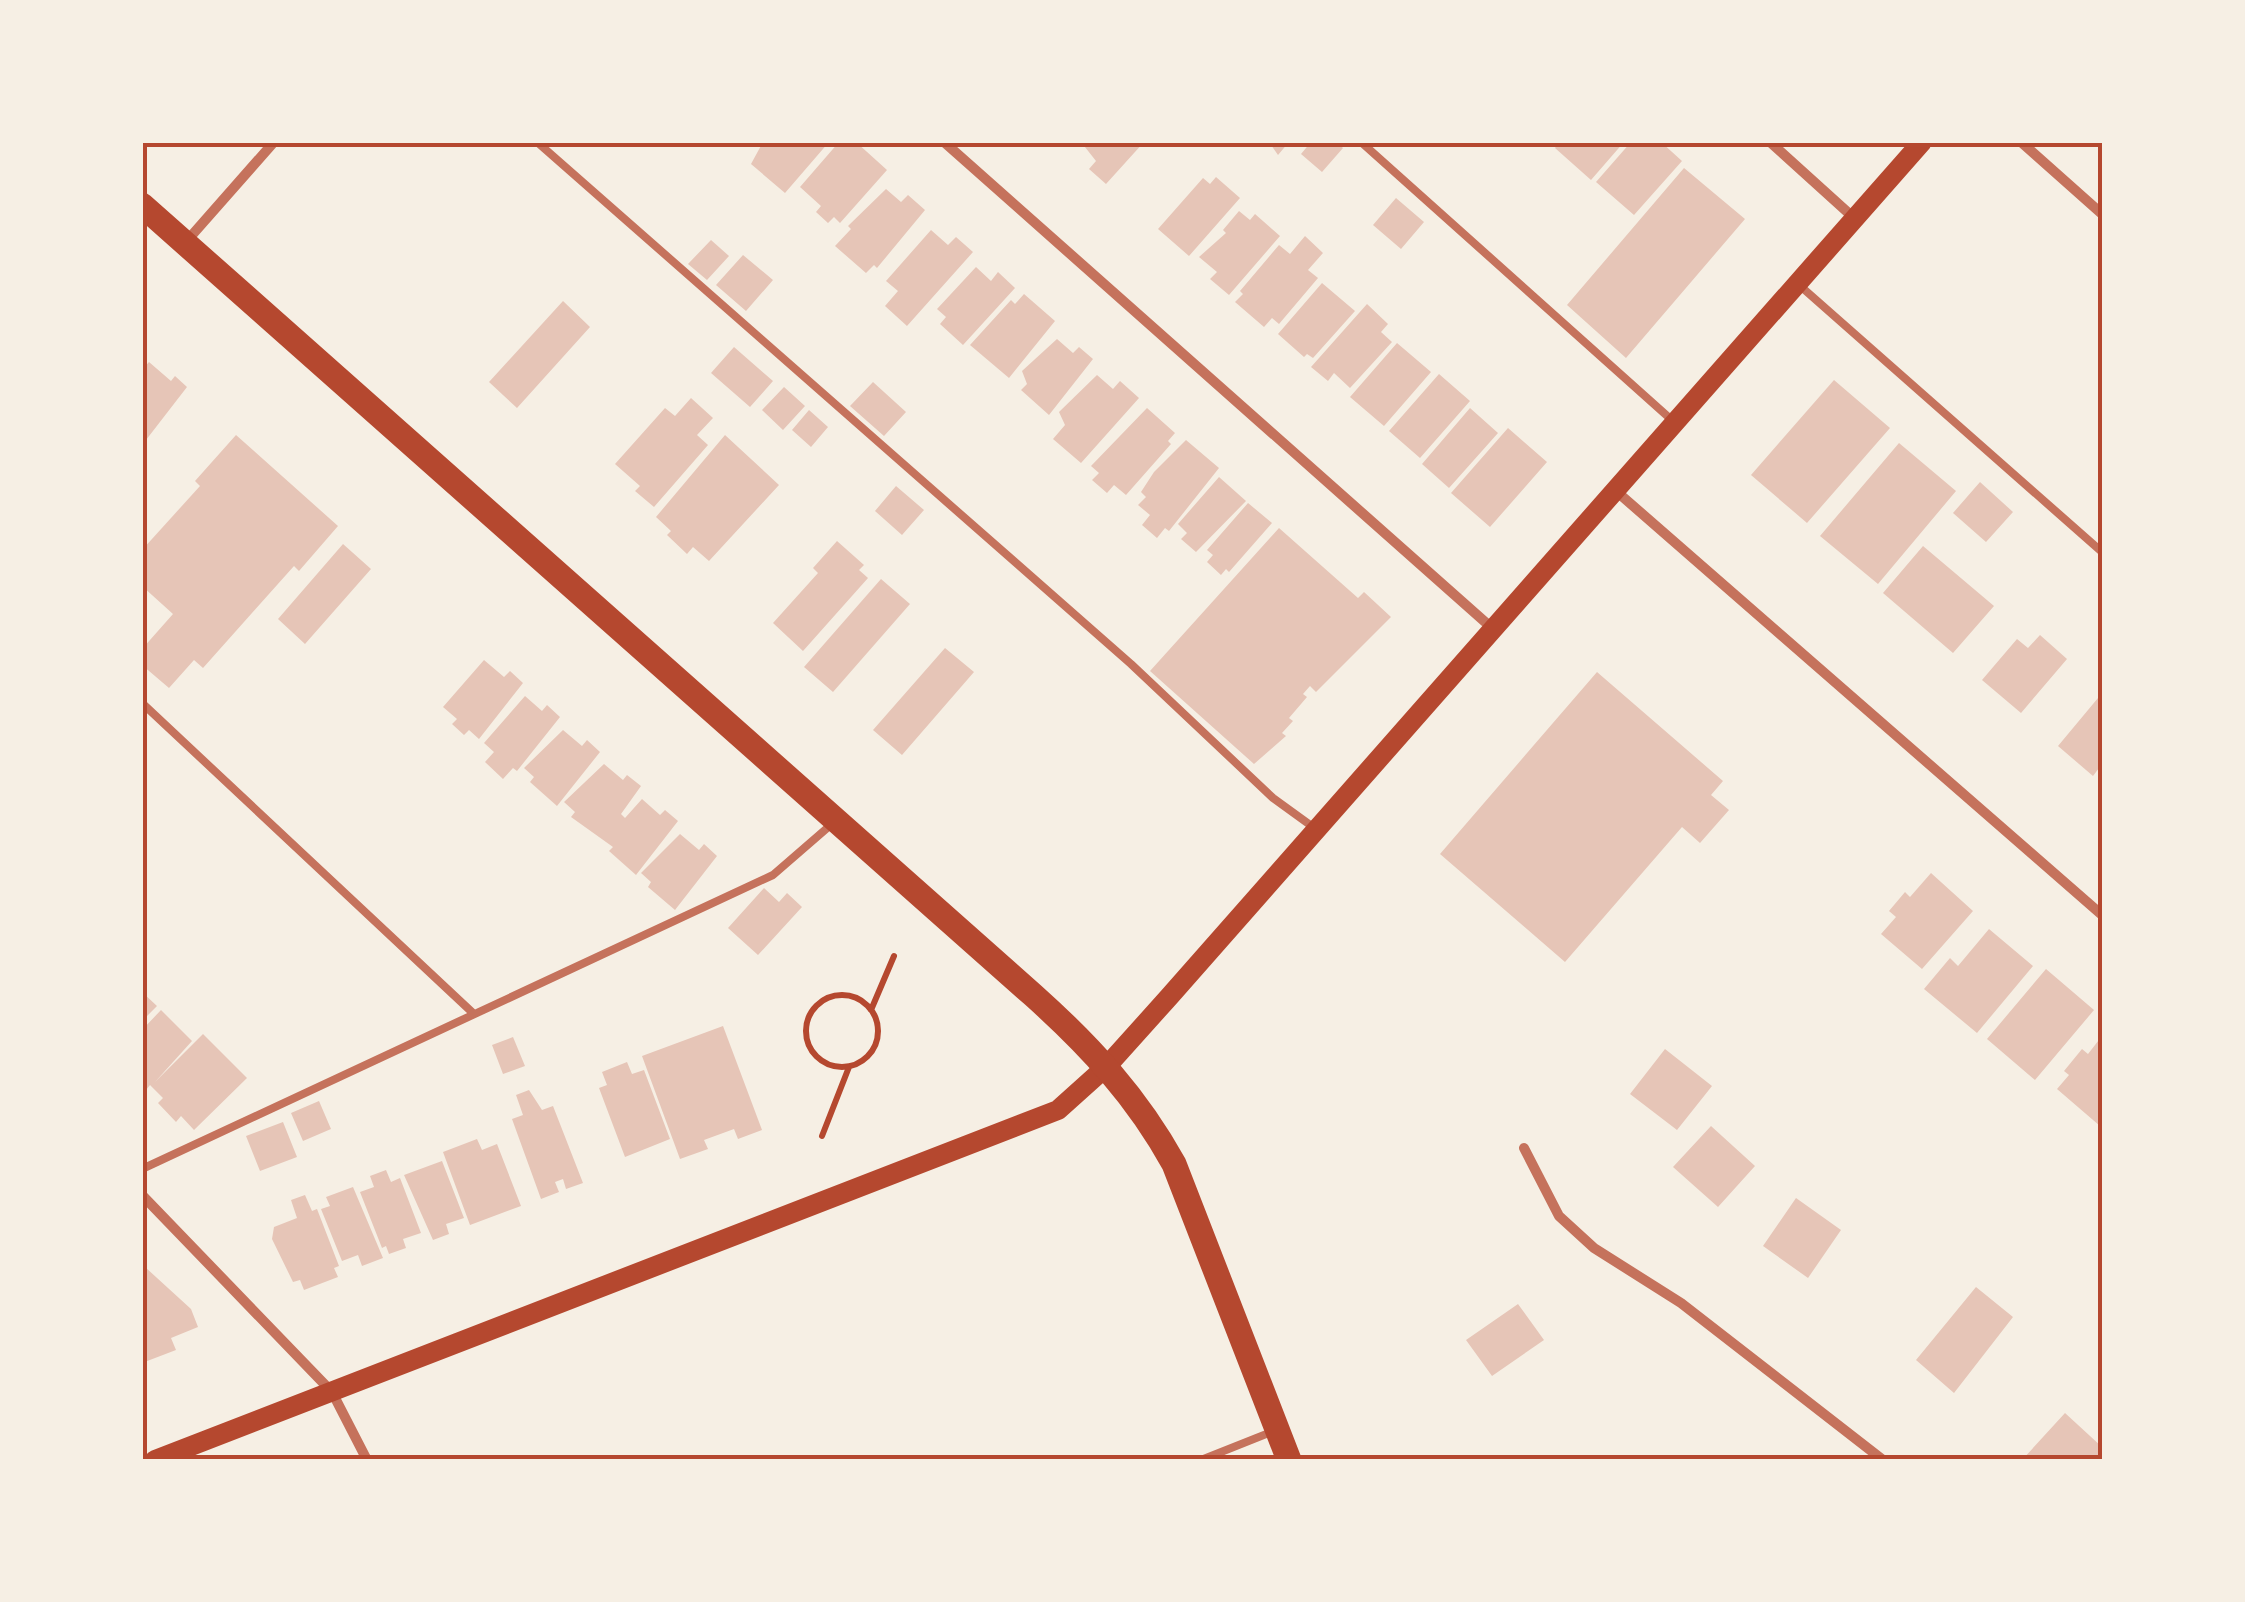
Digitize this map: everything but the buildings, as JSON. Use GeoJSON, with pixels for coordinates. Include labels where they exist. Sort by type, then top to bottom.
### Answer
{"type":"FeatureCollection","features":[{"type":"Feature","properties":{"kind":"main road"},"geometry":{"type":"LineString","coordinates":[[155,1460],[1035,1122],[1078,1094],[1107,1066],[1922,142]]}},
{"type":"Feature","properties":{"kind":"main road"},"geometry":{"type":"LineString","coordinates":[[142,205],[836,820],[1107,1066],[1150,1122],[1174,1164],[1290,1460]]}},
{"type":"Feature","properties":{"kind":"street"},"geometry":{"type":"LineString","coordinates":[[185,243],[274,142]]}},
{"type":"Feature","properties":{"kind":"street"},"geometry":{"type":"LineString","coordinates":[[944,142],[1493,629]]}},
{"type":"Feature","properties":{"kind":"street"},"geometry":{"type":"LineString","coordinates":[[1770,142],[1854,218]]}},
{"type":"Feature","properties":{"kind":"street"},"geometry":{"type":"LineString","coordinates":[[2021,142],[2102,214]]}},
{"type":"Feature","properties":{"kind":"street"},"geometry":{"type":"LineString","coordinates":[[1616,490],[2102,915]]}},
{"type":"Feature","properties":{"kind":"street"},"geometry":{"type":"LineString","coordinates":[[1524,1148],[1559,1216],[1594,1248],[1681,1303],[1883,1460]]}},
{"type":"Feature","properties":{"kind":"street"},"geometry":{"type":"LineString","coordinates":[[142,1195],[332,1392],[367,1460]]}},
{"type":"Feature","properties":{"kind":"lane"},"geometry":{"type":"LineString","coordinates":[[536,142],[1131,664],[1274,798],[1317,829]]}},
{"type":"Feature","properties":{"kind":"lane"},"geometry":{"type":"LineString","coordinates":[[1361,142],[1674,422]]}},
{"type":"Feature","properties":{"kind":"lane"},"geometry":{"type":"LineString","coordinates":[[1798,284],[2102,552]]}},
{"type":"Feature","properties":{"kind":"lane"},"geometry":{"type":"LineString","coordinates":[[142,703],[474,1014]]}},
{"type":"Feature","properties":{"kind":"lane"},"geometry":{"type":"LineString","coordinates":[[142,1169],[774,874],[836,820]]}},
{"type":"Feature","properties":{"kind":"lane"},"geometry":{"type":"LineString","coordinates":[[1201,1460],[1278,1430]]}},
{"type":"Feature","properties":{"kind":"path"},"geometry":{"type":"LineString","coordinates":[[872,1010],[894,956]]}},
{"type":"Feature","properties":{"kind":"path"},"geometry":{"type":"LineString","coordinates":[[822,1136],[850,1067],[874,1047],[878,1024],[872,1010],[856,998],[832,997],[822,1002],[808,1020],[806,1032],[815,1054],[834,1066],[850,1067]]}}]}
